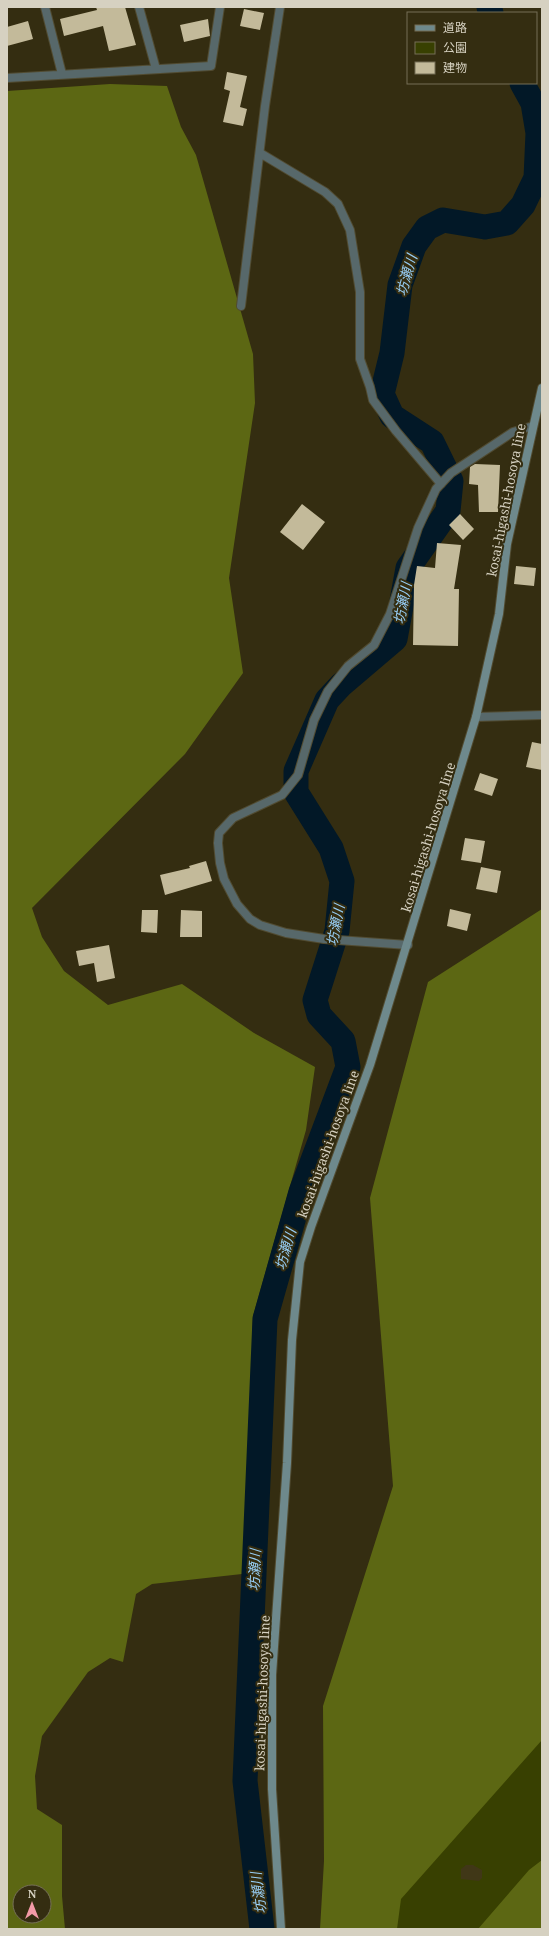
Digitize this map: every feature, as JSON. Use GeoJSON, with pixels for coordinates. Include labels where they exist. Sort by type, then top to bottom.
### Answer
{"type":"FeatureCollection","features":[{"type":"Feature","properties":{"kind":"main road","name":"kosai-higashi-hosoya line"},"geometry":{"type":"LineString","coordinates":[[281,1929],[272,1789],[272,1675],[287,1463],[292,1340],[300,1262],[311,1227],[370,1065],[408,945],[476,717],[499,614],[508,544],[542,388]]}},
{"type":"Feature","properties":{"kind":"street"},"geometry":{"type":"LineString","coordinates":[[45,7],[62,74]]}},
{"type":"Feature","properties":{"kind":"street"},"geometry":{"type":"LineString","coordinates":[[139,7],[156,69]]}},
{"type":"Feature","properties":{"kind":"street"},"geometry":{"type":"LineString","coordinates":[[7,78],[211,66],[220,7]]}},
{"type":"Feature","properties":{"kind":"street"},"geometry":{"type":"LineString","coordinates":[[241,306],[265,106],[280,7]]}},
{"type":"Feature","properties":{"kind":"street"},"geometry":{"type":"LineString","coordinates":[[260,153],[325,192],[338,204],[350,230],[360,292],[360,359],[373,400],[396,431],[441,484]]}},
{"type":"Feature","properties":{"kind":"street"},"geometry":{"type":"LineString","coordinates":[[408,945],[324,939],[286,933],[260,925],[250,919],[237,904],[224,879],[218,843],[219,833],[233,818],[282,795],[298,775],[314,720],[328,691],[348,666],[374,645],[390,614],[418,528],[436,488],[467,462],[513,432],[533,426]]}},
{"type":"Feature","properties":{"kind":"street"},"geometry":{"type":"LineString","coordinates":[[476,717],[542,715]]}},
{"type":"Feature","properties":{"kind":"green space"},"geometry":{"type":"Polygon","coordinates":[[[110,84],[167,86],[181,127],[196,155],[253,354],[255,403],[229,578],[243,673],[185,754],[32,908],[42,937],[64,971],[108,1005],[182,984],[254,1033],[315,1067],[306,1130],[253,1316],[252,1333],[257,1373],[253,1403],[251,1459],[246,1491],[249,1509],[247,1537],[248,1555],[242,1574],[152,1584],[136,1594],[123,1662],[110,1658],[88,1672],[42,1736],[35,1776],[37,1809],[62,1825],[62,1896],[65,1929],[7,1929],[7,91],[110,84]]]}},
{"type":"Feature","properties":{"kind":"green space"},"geometry":{"type":"Polygon","coordinates":[[[542,909],[542,1740],[401,1899],[397,1929],[320,1929],[324,1861],[323,1706],[393,1486],[370,1198],[428,982],[542,909]]]}},
{"type":"Feature","properties":{"kind":"green space"},"geometry":{"type":"Polygon","coordinates":[[[542,1660],[542,1929],[364,1929],[542,1660]]]}},
{"type":"Feature","properties":{"kind":"green space"},"geometry":{"type":"Polygon","coordinates":[[[542,1860],[542,1929],[478,1929],[529,1870],[542,1860]]]}},
{"type":"Feature","properties":{"kind":"sand"},"geometry":{"type":"Polygon","coordinates":[[[466,1865],[473,1865],[482,1870],[482,1878],[479,1881],[461,1879],[461,1869],[466,1865]]]}},
{"type":"Feature","properties":{"kind":"building"},"geometry":{"type":"Polygon","coordinates":[[[96,7],[125,7],[136,45],[109,51],[103,26],[64,36],[60,19],[97,10],[96,7]]]}},
{"type":"Feature","properties":{"kind":"building"},"geometry":{"type":"Polygon","coordinates":[[[244,9],[264,13],[260,30],[240,26],[244,9]]]}},
{"type":"Feature","properties":{"kind":"building"},"geometry":{"type":"Polygon","coordinates":[[[208,19],[210,36],[184,42],[180,25],[208,19]]]}},
{"type":"Feature","properties":{"kind":"building"},"geometry":{"type":"Polygon","coordinates":[[[28,21],[33,39],[7,46],[7,27],[28,21]]]}},
{"type":"Feature","properties":{"kind":"building"},"geometry":{"type":"Polygon","coordinates":[[[227,72],[247,76],[240,107],[247,109],[243,126],[223,122],[230,91],[224,89],[227,72]]]}},
{"type":"Feature","properties":{"kind":"building"},"geometry":{"type":"Polygon","coordinates":[[[475,464],[500,465],[498,512],[479,512],[478,485],[469,484],[470,467],[475,464]]]}},
{"type":"Feature","properties":{"kind":"building"},"geometry":{"type":"Polygon","coordinates":[[[302,504],[325,522],[303,550],[280,532],[302,504]]]}},
{"type":"Feature","properties":{"kind":"building"},"geometry":{"type":"Polygon","coordinates":[[[460,514],[474,529],[463,540],[449,525],[460,514]]]}},
{"type":"Feature","properties":{"kind":"building"},"geometry":{"type":"Polygon","coordinates":[[[437,543],[461,545],[454,589],[459,589],[458,646],[413,645],[414,585],[417,566],[435,568],[437,543]]]}},
{"type":"Feature","properties":{"kind":"building"},"geometry":{"type":"Polygon","coordinates":[[[516,566],[536,568],[534,586],[514,584],[516,566]]]}},
{"type":"Feature","properties":{"kind":"building"},"geometry":{"type":"Polygon","coordinates":[[[532,742],[542,744],[542,770],[526,767],[532,742]]]}},
{"type":"Feature","properties":{"kind":"building"},"geometry":{"type":"Polygon","coordinates":[[[480,773],[498,779],[492,796],[474,790],[480,773]]]}},
{"type":"Feature","properties":{"kind":"building"},"geometry":{"type":"Polygon","coordinates":[[[465,838],[485,841],[481,863],[461,860],[465,838]]]}},
{"type":"Feature","properties":{"kind":"building"},"geometry":{"type":"Polygon","coordinates":[[[206,861],[212,881],[165,895],[160,875],[190,868],[189,866],[206,861]]]}},
{"type":"Feature","properties":{"kind":"building"},"geometry":{"type":"Polygon","coordinates":[[[481,867],[501,871],[497,893],[476,889],[481,867]]]}},
{"type":"Feature","properties":{"kind":"building"},"geometry":{"type":"Polygon","coordinates":[[[450,909],[471,914],[467,931],[447,926],[450,909]]]}},
{"type":"Feature","properties":{"kind":"building"},"geometry":{"type":"Polygon","coordinates":[[[142,910],[158,910],[157,933],[141,932],[142,910]]]}},
{"type":"Feature","properties":{"kind":"building"},"geometry":{"type":"Polygon","coordinates":[[[181,910],[202,911],[202,937],[180,937],[181,910]]]}},
{"type":"Feature","properties":{"kind":"building"},"geometry":{"type":"Polygon","coordinates":[[[109,945],[115,978],[97,982],[94,963],[79,966],[76,951],[109,945]]]}},
{"type":"Feature","properties":{"kind":"waterway","name":"坊瀬川"},"geometry":{"type":"LineString","coordinates":[[489,7],[491,12]]}},
{"type":"Feature","properties":{"kind":"waterway","name":"坊瀬川"},"geometry":{"type":"LineString","coordinates":[[262,1929],[245,1781],[265,1319],[301,1192],[348,1067],[343,1041],[319,1015],[315,1000],[337,931],[342,881],[331,848],[296,792],[296,771],[327,700],[341,685],[395,639],[408,568],[448,511],[451,481],[432,442],[392,416],[382,394],[392,353],[400,285],[414,246],[427,228],[443,220],[485,227],[507,223],[523,205],[536,178],[538,133],[533,103],[523,84]]}}]}
